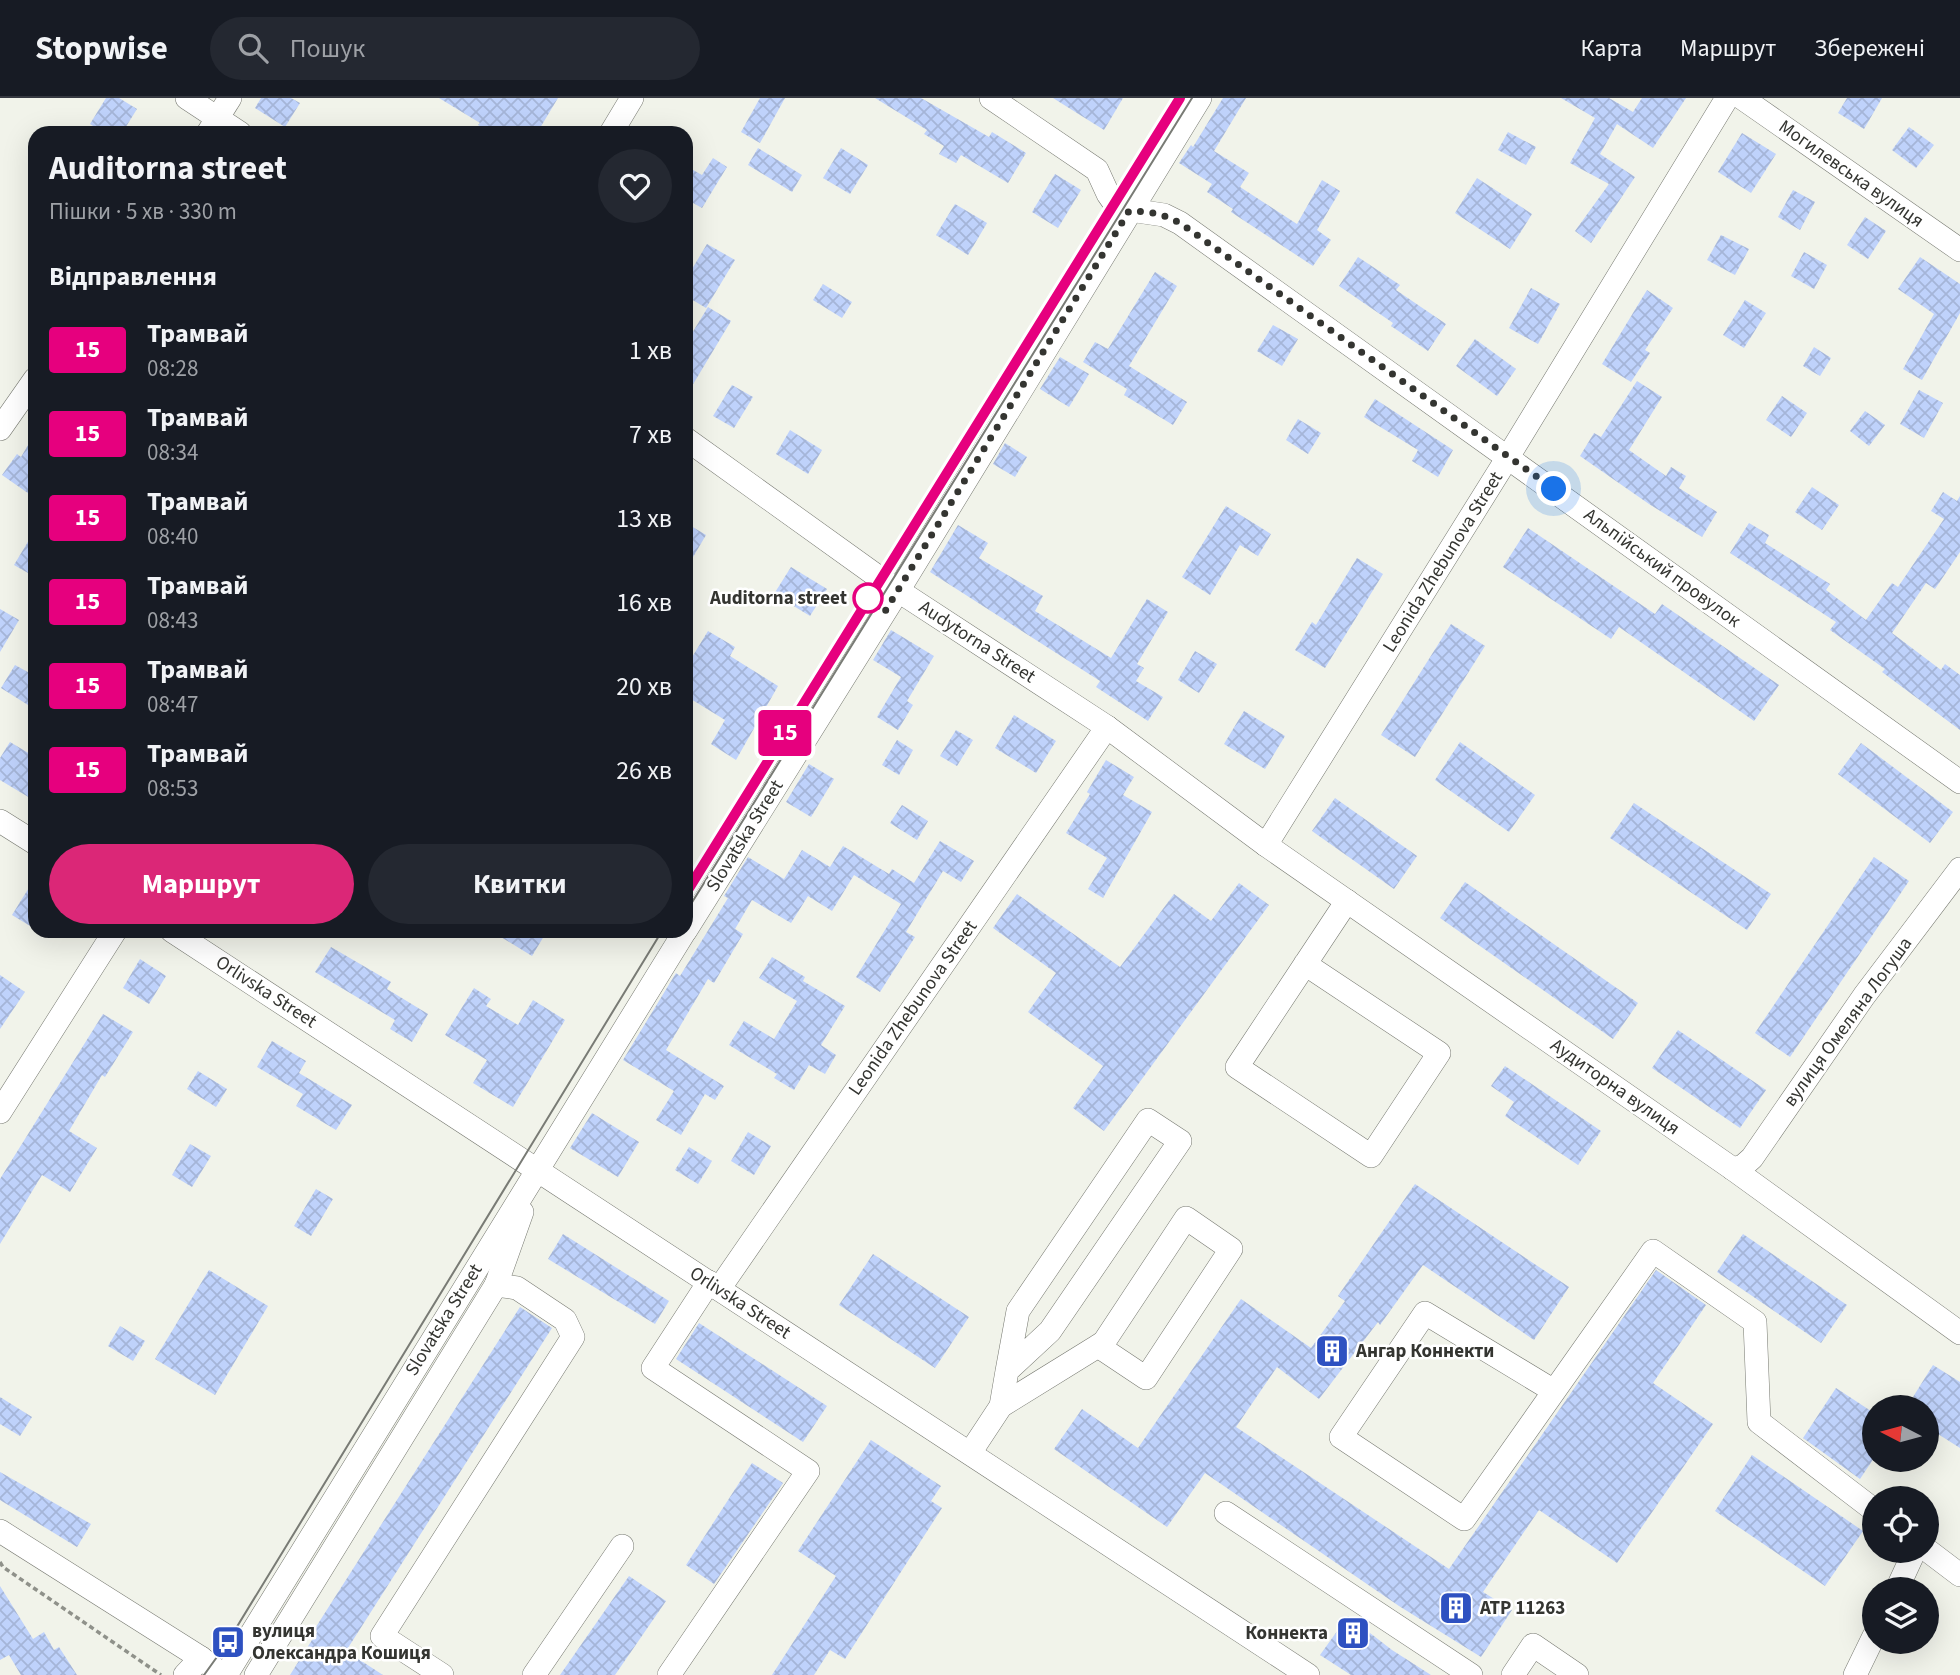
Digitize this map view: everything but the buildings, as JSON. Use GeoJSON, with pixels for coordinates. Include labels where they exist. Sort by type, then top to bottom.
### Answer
{"type":"FeatureCollection","features":[{"type":"Feature","properties":{"kind":"street"},"geometry":{"type":"LineString","coordinates":[[187,98],[213,126],[230,98]]}},
{"type":"Feature","properties":{"kind":"street"},"geometry":{"type":"LineString","coordinates":[[615,126],[632,98]]}},
{"type":"Feature","properties":{"kind":"street"},"geometry":{"type":"LineString","coordinates":[[991,98],[1097,170],[1115,204],[1129,211]]}},
{"type":"Feature","properties":{"kind":"street","name":"Slovatska Street"},"geometry":{"type":"LineString","coordinates":[[693,919],[898,591],[1200,98]]}},
{"type":"Feature","properties":{"kind":"street","name":"Leonida Zhebunova Street"},"geometry":{"type":"LineString","coordinates":[[1266,845],[1508,457],[1727,98]]}},
{"type":"Feature","properties":{"kind":"street","name":"Могилевська вулиця"},"geometry":{"type":"LineString","coordinates":[[1742,98],[1960,250]]}},
{"type":"Feature","properties":{"kind":"street","name":"Альпійський провулок"},"geometry":{"type":"LineString","coordinates":[[1129,211],[1164,215],[1180,223],[1960,782]]}},
{"type":"Feature","properties":{"kind":"street"},"geometry":{"type":"LineString","coordinates":[[0,429],[28,389]]}},
{"type":"Feature","properties":{"kind":"street","name":"Audytorna Street"},"geometry":{"type":"LineString","coordinates":[[693,444],[898,591],[1107,727],[1266,845]]}},
{"type":"Feature","properties":{"kind":"street","name":"Leonida Zhebunova Street"},"geometry":{"type":"LineString","coordinates":[[669,1675],[808,1471],[653,1368],[1107,727]]}},
{"type":"Feature","properties":{"kind":"street"},"geometry":{"type":"LineString","coordinates":[[0,821],[28,839]]}},
{"type":"Feature","properties":{"kind":"street","name":"Аудиторна вулиця"},"geometry":{"type":"LineString","coordinates":[[1266,845],[1733,1169],[1960,1333]]}},
{"type":"Feature","properties":{"kind":"street","name":"вулиця Омеляна Логуша"},"geometry":{"type":"LineString","coordinates":[[1733,1169],[1743,1166],[1752,1158],[1864,996],[1960,869]]}},
{"type":"Feature","properties":{"kind":"street"},"geometry":{"type":"LineString","coordinates":[[1305,964],[1439,1053],[1371,1156],[1237,1067],[1305,964],[1347,901]]}},
{"type":"Feature","properties":{"kind":"street"},"geometry":{"type":"LineString","coordinates":[[0,1112],[111,938]]}},
{"type":"Feature","properties":{"kind":"street","name":"Orlivska Street"},"geometry":{"type":"LineString","coordinates":[[183,938],[1308,1675]]}},
{"type":"Feature","properties":{"kind":"street","name":"Slovatska Street"},"geometry":{"type":"LineString","coordinates":[[224,1675],[681,938]]}},
{"type":"Feature","properties":{"kind":"street"},"geometry":{"type":"LineString","coordinates":[[970,1453],[1001,1406],[1007,1371],[1018,1311],[1148,1119],[1180,1141],[1050,1331],[1007,1371]]}},
{"type":"Feature","properties":{"kind":"street"},"geometry":{"type":"LineString","coordinates":[[256,1675],[496,1285],[536,1169]]}},
{"type":"Feature","properties":{"kind":"street"},"geometry":{"type":"LineString","coordinates":[[1001,1406],[1104,1342],[1186,1218],[1231,1249],[1146,1378],[1098,1346]]}},
{"type":"Feature","properties":{"kind":"street"},"geometry":{"type":"LineString","coordinates":[[1554,1391],[1425,1313],[1341,1437],[1464,1519],[1653,1251],[1755,1322],[1759,1423],[1862,1501]]}},
{"type":"Feature","properties":{"kind":"street"},"geometry":{"type":"LineString","coordinates":[[442,1675],[382,1636],[573,1337],[565,1320],[517,1288],[496,1285]]}},
{"type":"Feature","properties":{"kind":"street"},"geometry":{"type":"LineString","coordinates":[[1226,1513],[1471,1675]]}},
{"type":"Feature","properties":{"kind":"street"},"geometry":{"type":"LineString","coordinates":[[0,1531],[224,1675]]}},
{"type":"Feature","properties":{"kind":"street"},"geometry":{"type":"LineString","coordinates":[[534,1675],[622,1546]]}},
{"type":"Feature","properties":{"kind":"street"},"geometry":{"type":"LineString","coordinates":[[1939,1559],[1960,1575]]}},
{"type":"Feature","properties":{"kind":"street"},"geometry":{"type":"LineString","coordinates":[[1513,1675],[1534,1645],[1577,1675]]}},
{"type":"Feature","properties":{"kind":"street"},"geometry":{"type":"LineString","coordinates":[[1855,1675],[1865,1654]]}},
{"type":"Feature","properties":{"kind":"street"},"geometry":{"type":"LineString","coordinates":[[185,1675],[201,1658]]}},
{"type":"Feature","properties":{"kind":"path"},"geometry":{"type":"LineString","coordinates":[[0,1562],[3,1567],[161,1675]]}},
{"type":"Feature","properties":{"kind":"tram line","name":"15"},"geometry":{"type":"LineString","coordinates":[[693,882],[1180,98]]}},
{"type":"Feature","properties":{"kind":"tram line"},"geometry":{"type":"LineString","coordinates":[[693,901],[1192,98]]}},
{"type":"Feature","properties":{"kind":"tram line"},"geometry":{"type":"LineString","coordinates":[[898,549],[961,448]]}},
{"type":"Feature","properties":{"kind":"tram line"},"geometry":{"type":"LineString","coordinates":[[204,1675],[227,1643],[658,938]]}},
{"type":"Feature","properties":{"kind":"place","name":"Auditorna street"},"geometry":{"type":"Point","coordinates":[868,598]}},
{"type":"Feature","properties":{"kind":"place","name":"Ангар Коннекти"},"geometry":{"type":"Point","coordinates":[1332,1351]}},
{"type":"Feature","properties":{"kind":"place","name":"ATP 11263"},"geometry":{"type":"Point","coordinates":[1456,1608]}},
{"type":"Feature","properties":{"kind":"place","name":"Коннекта"},"geometry":{"type":"Point","coordinates":[1353,1633]}},
{"type":"Feature","properties":{"kind":"place","name":"вулиця Олександра Кошиця"},"geometry":{"type":"Point","coordinates":[228,1642]}},
{"type":"Feature","properties":{"kind":"route"},"geometry":{"type":"LineString","coordinates":[[868,598],[884,613],[1129,211],[1164,215],[1180,223],[1554,489]]}}]}
